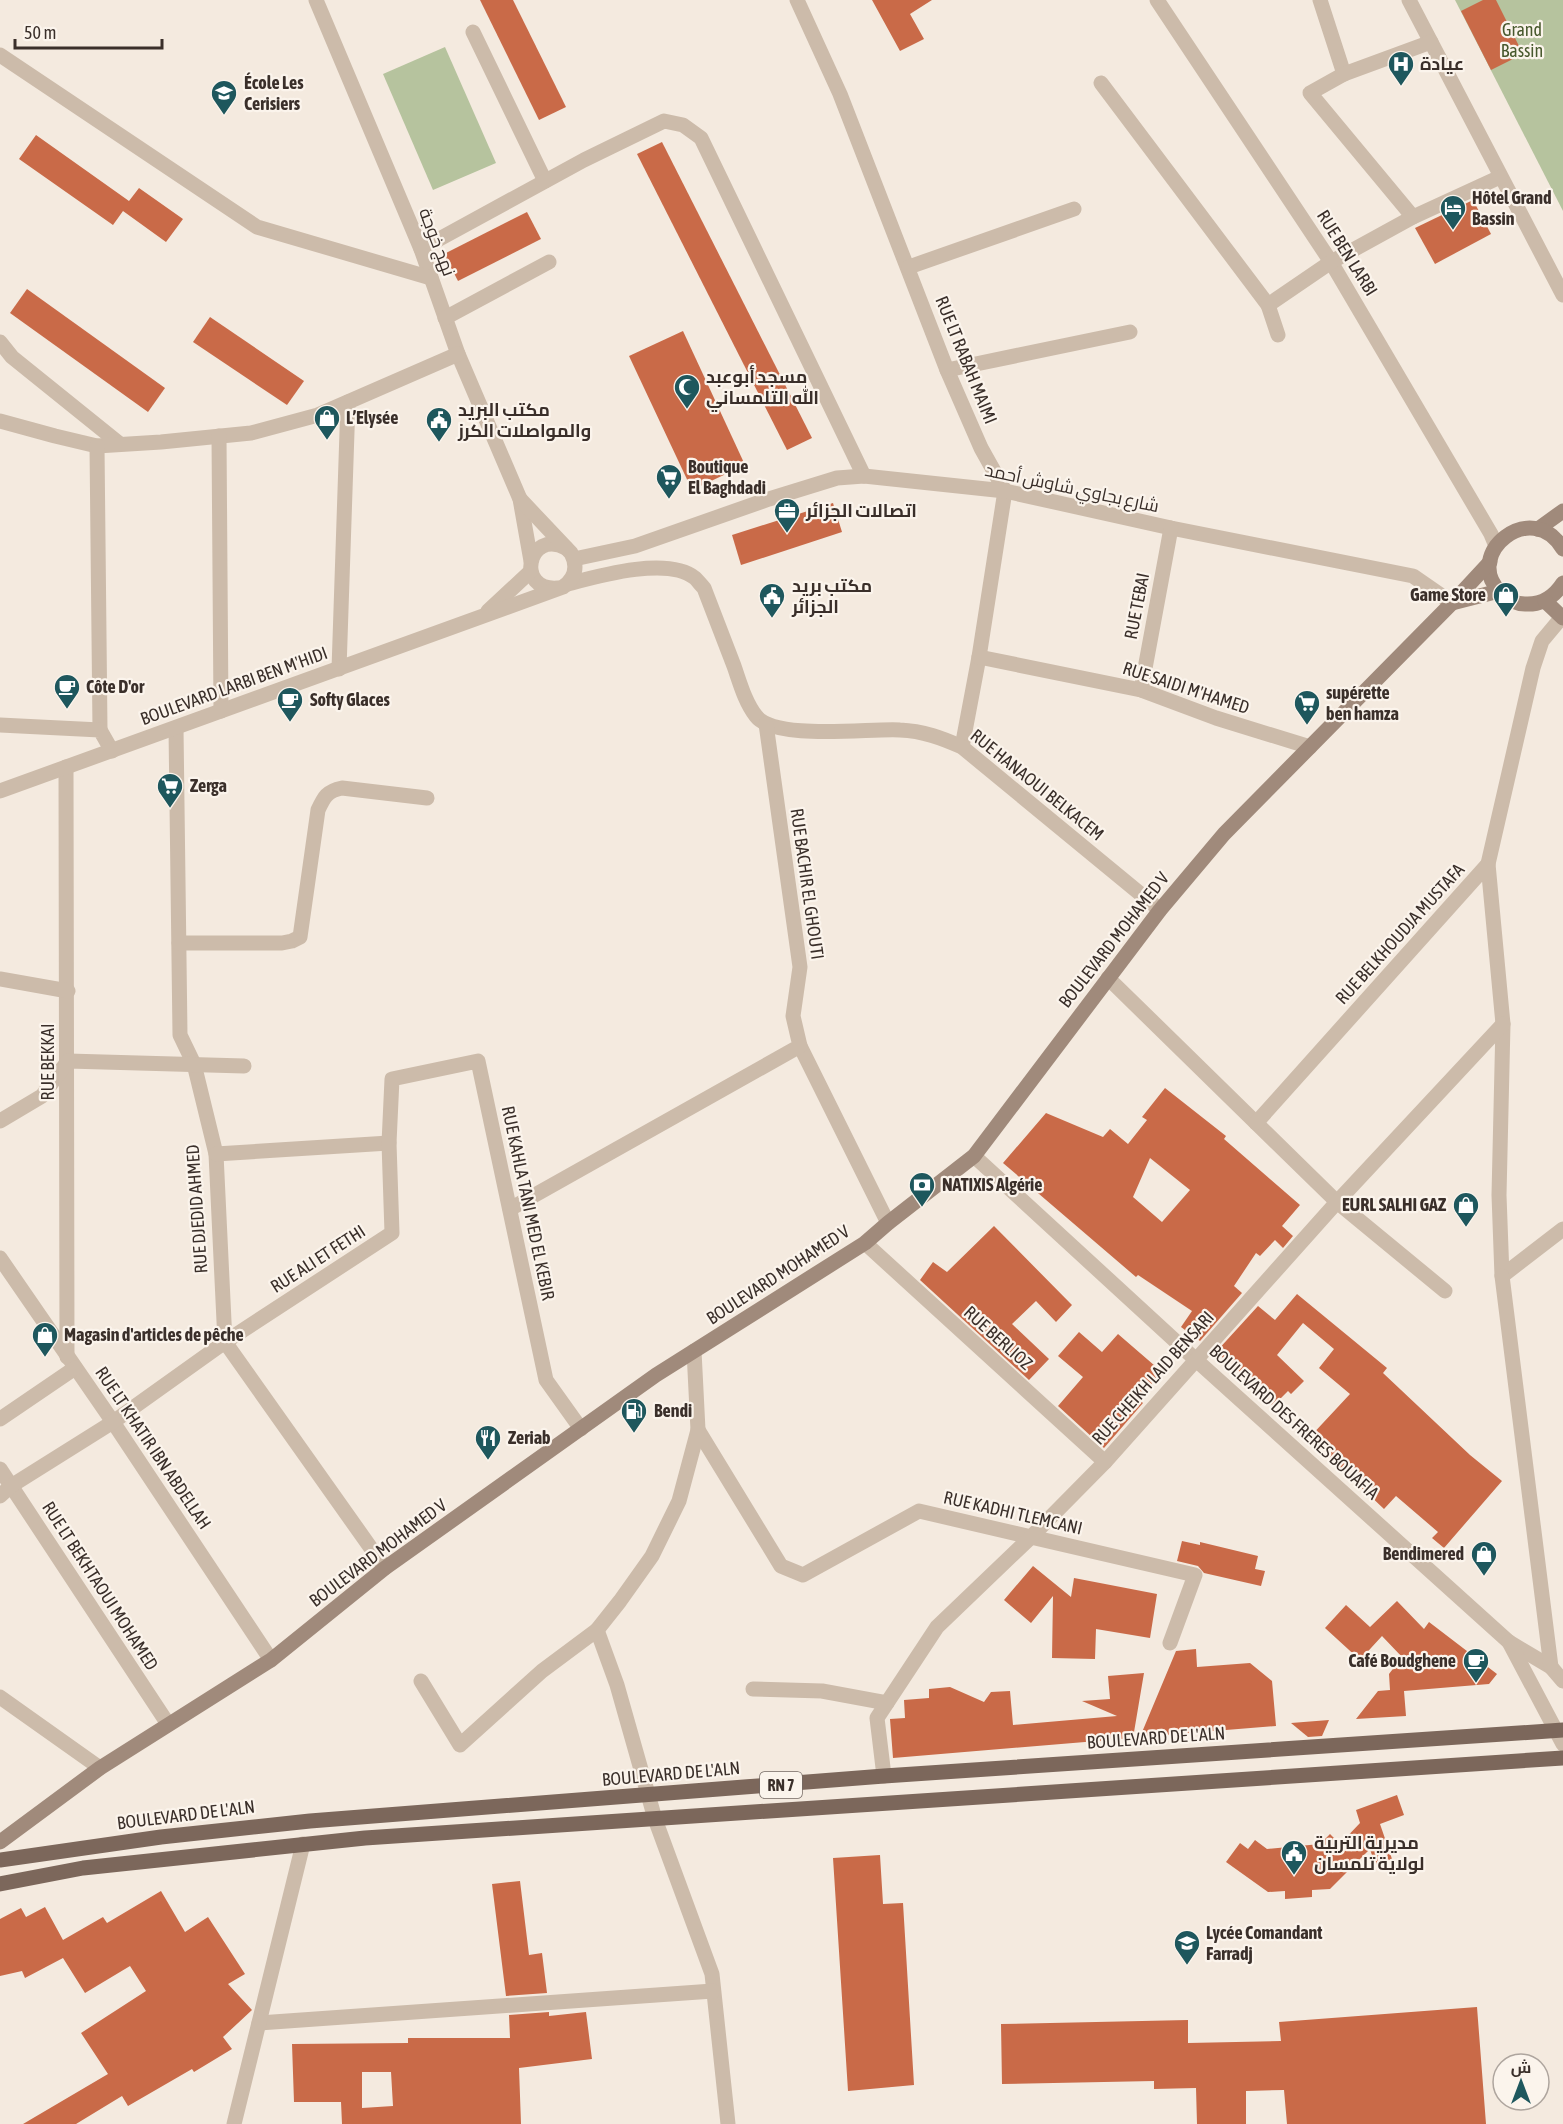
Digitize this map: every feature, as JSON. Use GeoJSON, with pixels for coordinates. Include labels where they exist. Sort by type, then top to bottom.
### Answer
{"type":"FeatureCollection","features":[{"type":"Feature","properties":{"kind":"main road"},"geometry":{"type":"LineString","coordinates":[[1538,529],[1563,511]]}},
{"type":"Feature","properties":{"kind":"main road"},"geometry":{"type":"LineString","coordinates":[[1562,543],[1538,529],[1515,530],[1498,538],[1490,562],[1490,572],[1499,591],[1520,604],[1533,605],[1545,601],[1557,592],[1563,583]]}},
{"type":"Feature","properties":{"kind":"main road","name":"BOULEVARD MOHAMED V"},"geometry":{"type":"LineString","coordinates":[[0,1842],[100,1768],[272,1660],[385,1568],[656,1375],[865,1243],[974,1156],[1160,910],[1224,834],[1490,562]]}},
{"type":"Feature","properties":{"kind":"main road"},"geometry":{"type":"LineString","coordinates":[[1452,603],[1499,591]]}},
{"type":"Feature","properties":{"kind":"main road"},"geometry":{"type":"LineString","coordinates":[[1545,601],[1562,617]]}},
{"type":"Feature","properties":{"kind":"main road","name":"BOULEVARD DE L'ALN"},"geometry":{"type":"LineString","coordinates":[[0,1860],[161,1837],[310,1821],[884,1776],[1561,1735]]}},
{"type":"Feature","properties":{"kind":"main road","name":"RN 7"},"geometry":{"type":"LineString","coordinates":[[0,1884],[83,1868],[303,1844],[1563,1758]]}},
{"type":"Feature","properties":{"kind":"street","name":"نهج خوجة"},"geometry":{"type":"LineString","coordinates":[[316,0],[421,249],[458,354],[520,499],[531,566]]}},
{"type":"Feature","properties":{"kind":"street","name":"RUE LT RABAH MAIMI"},"geometry":{"type":"LineString","coordinates":[[797,0],[840,94],[909,267],[947,370],[981,448],[1005,490]]}},
{"type":"Feature","properties":{"kind":"street","name":"RUE BEN LARBI"},"geometry":{"type":"LineString","coordinates":[[1157,0],[1331,262],[1498,538]]}},
{"type":"Feature","properties":{"kind":"street"},"geometry":{"type":"LineString","coordinates":[[1320,0],[1344,74]]}},
{"type":"Feature","properties":{"kind":"street"},"geometry":{"type":"LineString","coordinates":[[1409,0],[1563,296]]}},
{"type":"Feature","properties":{"kind":"street"},"geometry":{"type":"LineString","coordinates":[[474,32],[545,181]]}},
{"type":"Feature","properties":{"kind":"street"},"geometry":{"type":"LineString","coordinates":[[1413,217],[1310,93],[1344,74],[1431,42]]}},
{"type":"Feature","properties":{"kind":"street"},"geometry":{"type":"LineString","coordinates":[[0,56],[257,227],[431,278]]}},
{"type":"Feature","properties":{"kind":"street"},"geometry":{"type":"LineString","coordinates":[[1101,83],[1268,305],[1278,335]]}},
{"type":"Feature","properties":{"kind":"street"},"geometry":{"type":"LineString","coordinates":[[421,249],[584,160],[664,121],[683,125],[701,138],[864,476]]}},
{"type":"Feature","properties":{"kind":"street"},"geometry":{"type":"LineString","coordinates":[[1268,305],[1331,262],[1413,217],[1500,177]]}},
{"type":"Feature","properties":{"kind":"street"},"geometry":{"type":"LineString","coordinates":[[909,267],[1074,209]]}},
{"type":"Feature","properties":{"kind":"street"},"geometry":{"type":"LineString","coordinates":[[445,318],[549,262]]}},
{"type":"Feature","properties":{"kind":"street"},"geometry":{"type":"LineString","coordinates":[[947,370],[1130,332]]}},
{"type":"Feature","properties":{"kind":"street"},"geometry":{"type":"LineString","coordinates":[[0,342],[12,357],[120,444]]}},
{"type":"Feature","properties":{"kind":"street"},"geometry":{"type":"LineString","coordinates":[[0,421],[97,446],[251,433],[318,415],[458,354]]}},
{"type":"Feature","properties":{"kind":"street"},"geometry":{"type":"LineString","coordinates":[[339,669],[348,402]]}},
{"type":"Feature","properties":{"kind":"street"},"geometry":{"type":"LineString","coordinates":[[219,436],[221,711]]}},
{"type":"Feature","properties":{"kind":"street"},"geometry":{"type":"LineString","coordinates":[[97,446],[100,730],[112,751]]}},
{"type":"Feature","properties":{"kind":"street","name":"شارع بجاوي شاوش أحمد"},"geometry":{"type":"LineString","coordinates":[[570,554],[635,546],[837,478],[864,476],[1005,490],[1171,528],[1413,576],[1452,603]]}},
{"type":"Feature","properties":{"kind":"street"},"geometry":{"type":"LineString","coordinates":[[962,747],[979,657],[1005,490]]}},
{"type":"Feature","properties":{"kind":"street","name":"نهج خوجة"},"geometry":{"type":"LineString","coordinates":[[520,499],[570,554]]}},
{"type":"Feature","properties":{"kind":"street","name":"RUE TEBAI"},"geometry":{"type":"LineString","coordinates":[[1141,690],[1171,528]]}},
{"type":"Feature","properties":{"kind":"street"},"geometry":{"type":"LineString","coordinates":[[482,618],[531,566],[535,552],[545,545],[560,545],[570,554],[575,572],[563,586],[551,589],[538,583],[531,566]]}},
{"type":"Feature","properties":{"kind":"street","name":"BOULEVARD LARBI BEN M'HIDI"},"geometry":{"type":"LineString","coordinates":[[0,791],[482,618],[563,586],[608,573],[657,568],[685,572],[695,578],[704,588],[747,701],[758,718],[766,724]]}},
{"type":"Feature","properties":{"kind":"street"},"geometry":{"type":"LineString","coordinates":[[1488,864],[1533,668],[1542,641],[1562,617]]}},
{"type":"Feature","properties":{"kind":"street","name":"RUE SAIDI M'HAMED"},"geometry":{"type":"LineString","coordinates":[[979,657],[1141,690],[1216,718],[1310,747]]}},
{"type":"Feature","properties":{"kind":"street","name":"RUE HANAOUI BELKACEM"},"geometry":{"type":"LineString","coordinates":[[766,724],[784,729],[823,731],[899,730],[941,738],[962,747],[1160,910]]}},
{"type":"Feature","properties":{"kind":"street","name":"RUE BACHIR EL GHOUTI"},"geometry":{"type":"LineString","coordinates":[[766,724],[800,967],[793,1017],[800,1046],[888,1223]]}},
{"type":"Feature","properties":{"kind":"street"},"geometry":{"type":"LineString","coordinates":[[0,725],[100,730]]}},
{"type":"Feature","properties":{"kind":"street","name":"RUE DJEDID AHMED"},"geometry":{"type":"LineString","coordinates":[[176,728],[180,1035],[194,1064],[216,1154],[225,1342]]}},
{"type":"Feature","properties":{"kind":"street","name":"RUE BEKKAI"},"geometry":{"type":"LineString","coordinates":[[66,767],[71,1362]]}},
{"type":"Feature","properties":{"kind":"street"},"geometry":{"type":"LineString","coordinates":[[179,943],[282,942],[300,937],[318,810],[329,791],[342,788],[427,798]]}},
{"type":"Feature","properties":{"kind":"street","name":"RUE BELKHOUDJA MUSTAFA"},"geometry":{"type":"LineString","coordinates":[[1488,864],[1503,1024],[1499,1195],[1502,1276],[1551,1667]]}},
{"type":"Feature","properties":{"kind":"street","name":"RUE BELKHOUDJA MUSTAFA"},"geometry":{"type":"LineString","coordinates":[[1256,1123],[1488,864]]}},
{"type":"Feature","properties":{"kind":"street"},"geometry":{"type":"LineString","coordinates":[[1108,978],[1337,1202],[1445,1291]]}},
{"type":"Feature","properties":{"kind":"street"},"geometry":{"type":"LineString","coordinates":[[0,979],[68,991]]}},
{"type":"Feature","properties":{"kind":"street","name":"RUE CHEIKH LAID BENSARI"},"geometry":{"type":"LineString","coordinates":[[884,1776],[877,1718],[937,1627],[1105,1462],[1337,1202],[1503,1024]]}},
{"type":"Feature","properties":{"kind":"street"},"geometry":{"type":"LineString","coordinates":[[510,1209],[800,1046]]}},
{"type":"Feature","properties":{"kind":"street"},"geometry":{"type":"LineString","coordinates":[[0,1120],[42,1096],[68,1061],[244,1066]]}},
{"type":"Feature","properties":{"kind":"street","name":"RUE KAHLA TANI MED EL KEBIR"},"geometry":{"type":"LineString","coordinates":[[392,1079],[478,1061],[546,1380],[581,1429]]}},
{"type":"Feature","properties":{"kind":"street","name":"RUE ALI ET FETHI"},"geometry":{"type":"LineString","coordinates":[[225,1342],[392,1233],[389,1143],[392,1079]]}},
{"type":"Feature","properties":{"kind":"street"},"geometry":{"type":"LineString","coordinates":[[216,1154],[389,1143]]}},
{"type":"Feature","properties":{"kind":"street","name":"BOULEVARD DES FRERES BOUAFIA"},"geometry":{"type":"LineString","coordinates":[[974,1156],[1509,1642]]}},
{"type":"Feature","properties":{"kind":"street"},"geometry":{"type":"LineString","coordinates":[[1502,1276],[1563,1228]]}},
{"type":"Feature","properties":{"kind":"street","name":"RUE BERLIOZ"},"geometry":{"type":"LineString","coordinates":[[865,1243],[1105,1462]]}},
{"type":"Feature","properties":{"kind":"street","name":"RUE LT KHATIR IBN ABDELLAH"},"geometry":{"type":"LineString","coordinates":[[0,1258],[272,1660]]}},
{"type":"Feature","properties":{"kind":"street"},"geometry":{"type":"LineString","coordinates":[[6,1491],[113,1422],[225,1342],[385,1568]]}},
{"type":"Feature","properties":{"kind":"street"},"geometry":{"type":"LineString","coordinates":[[421,1681],[460,1745],[542,1671],[597,1629],[620,1601],[656,1546],[679,1501],[698,1430],[694,1351]]}},
{"type":"Feature","properties":{"kind":"street"},"geometry":{"type":"LineString","coordinates":[[0,1419],[71,1362]]}},
{"type":"Feature","properties":{"kind":"street","name":"RUE KADHI TLEMCANI"},"geometry":{"type":"LineString","coordinates":[[698,1430],[781,1566],[803,1575],[919,1511],[1195,1575],[1170,1643]]}},
{"type":"Feature","properties":{"kind":"street","name":"RUE LT BEKHTAOUI MOHAMED"},"geometry":{"type":"LineString","coordinates":[[0,1469],[6,1491],[168,1724]]}},
{"type":"Feature","properties":{"kind":"street"},"geometry":{"type":"LineString","coordinates":[[597,1629],[617,1686],[655,1819],[712,1974],[728,2124]]}},
{"type":"Feature","properties":{"kind":"street"},"geometry":{"type":"LineString","coordinates":[[1509,1642],[1551,1667],[1563,1681]]}},
{"type":"Feature","properties":{"kind":"street"},"geometry":{"type":"LineString","coordinates":[[1509,1642],[1561,1735]]}},
{"type":"Feature","properties":{"kind":"street"},"geometry":{"type":"LineString","coordinates":[[753,1689],[822,1691],[887,1703]]}},
{"type":"Feature","properties":{"kind":"street"},"geometry":{"type":"LineString","coordinates":[[0,1697],[100,1768]]}},
{"type":"Feature","properties":{"kind":"street"},"geometry":{"type":"LineString","coordinates":[[234,2124],[303,1844]]}},
{"type":"Feature","properties":{"kind":"street"},"geometry":{"type":"LineString","coordinates":[[259,2023],[713,1990]]}},
{"type":"Feature","properties":{"kind":"green space","name":"Grand Bassin"},"geometry":{"type":"Polygon","coordinates":[[[1455,0],[1563,0],[1563,211],[1455,0]]]}},
{"type":"Feature","properties":{"kind":"green space"},"geometry":{"type":"Polygon","coordinates":[[[445,47],[496,163],[433,190],[383,74],[445,47]]]}},
{"type":"Feature","properties":{"kind":"building"},"geometry":{"type":"Polygon","coordinates":[[[480,0],[513,0],[566,107],[539,120],[480,0]]]}},
{"type":"Feature","properties":{"kind":"building"},"geometry":{"type":"Polygon","coordinates":[[[872,0],[932,0],[910,14],[924,39],[900,51],[872,0]]]}},
{"type":"Feature","properties":{"kind":"building"},"geometry":{"type":"Polygon","coordinates":[[[1483,0],[1496,0],[1523,54],[1491,70],[1461,11],[1483,0]]]}},
{"type":"Feature","properties":{"kind":"building"},"geometry":{"type":"Polygon","coordinates":[[[36,135],[129,201],[139,188],[183,219],[166,242],[123,211],[113,225],[19,159],[36,135]]]}},
{"type":"Feature","properties":{"kind":"building"},"geometry":{"type":"Polygon","coordinates":[[[662,142],[812,438],[787,450],[637,154],[662,142]]]}},
{"type":"Feature","properties":{"kind":"building","name":"Hôtel Grand Bassin"},"geometry":{"type":"Polygon","coordinates":[[[1473,200],[1491,234],[1435,264],[1415,228],[1473,200]]]}},
{"type":"Feature","properties":{"kind":"building"},"geometry":{"type":"Polygon","coordinates":[[[527,212],[541,239],[458,281],[444,254],[527,212]]]}},
{"type":"Feature","properties":{"kind":"building"},"geometry":{"type":"Polygon","coordinates":[[[27,289],[165,388],[148,412],[10,313],[27,289]]]}},
{"type":"Feature","properties":{"kind":"building"},"geometry":{"type":"Polygon","coordinates":[[[210,317],[304,381],[287,405],[193,342],[210,317]]]}},
{"type":"Feature","properties":{"kind":"building","name":"مسجد أبوعبد الله التلمساني"},"geometry":{"type":"Polygon","coordinates":[[[683,331],[745,465],[692,490],[629,356],[683,331]]]}},
{"type":"Feature","properties":{"kind":"building","name":"اتصالات الجزائر"},"geometry":{"type":"Polygon","coordinates":[[[833,503],[842,532],[741,565],[732,535],[833,503]]]}},
{"type":"Feature","properties":{"kind":"building"},"geometry":{"type":"Polygon","coordinates":[[[1165,1088],[1226,1136],[1224,1139],[1300,1205],[1282,1226],[1293,1236],[1283,1248],[1275,1240],[1260,1256],[1256,1253],[1234,1286],[1242,1293],[1200,1341],[1181,1327],[1192,1311],[1138,1275],[1136,1277],[1003,1163],[1046,1113],[1103,1137],[1110,1129],[1128,1144],[1147,1120],[1142,1117],[1165,1088]],[[1150,1158],[1133,1197],[1162,1222],[1190,1190],[1150,1158]]]}},
{"type":"Feature","properties":{"kind":"building"},"geometry":{"type":"Polygon","coordinates":[[[994,1226],[1072,1305],[1056,1322],[1036,1301],[1012,1324],[1049,1359],[1029,1380],[920,1280],[933,1262],[947,1272],[994,1226]]]}},
{"type":"Feature","properties":{"kind":"building"},"geometry":{"type":"Polygon","coordinates":[[[1297,1294],[1387,1368],[1383,1373],[1470,1455],[1502,1481],[1444,1548],[1432,1538],[1438,1532],[1396,1496],[1384,1509],[1309,1438],[1350,1394],[1319,1368],[1334,1349],[1303,1323],[1277,1355],[1304,1381],[1291,1394],[1288,1391],[1273,1406],[1254,1387],[1256,1385],[1216,1352],[1258,1306],[1275,1320],[1297,1294]]]}},
{"type":"Feature","properties":{"kind":"building"},"geometry":{"type":"Polygon","coordinates":[[[1079,1332],[1102,1352],[1118,1334],[1162,1372],[1138,1399],[1143,1403],[1104,1448],[1058,1406],[1083,1377],[1058,1356],[1079,1332]]]}},
{"type":"Feature","properties":{"kind":"building"},"geometry":{"type":"Polygon","coordinates":[[[1182,1541],[1200,1545],[1200,1542],[1258,1556],[1255,1569],[1265,1571],[1261,1586],[1204,1573],[1198,1566],[1177,1561],[1182,1541]]]}},
{"type":"Feature","properties":{"kind":"building"},"geometry":{"type":"Polygon","coordinates":[[[1033,1566],[1071,1597],[1074,1578],[1157,1594],[1150,1638],[1096,1629],[1095,1659],[1052,1658],[1053,1596],[1031,1623],[1004,1600],[1033,1566]]]}},
{"type":"Feature","properties":{"kind":"building"},"geometry":{"type":"Polygon","coordinates":[[[1397,1601],[1424,1629],[1429,1622],[1497,1674],[1489,1684],[1404,1691],[1406,1716],[1356,1719],[1378,1691],[1390,1690],[1389,1674],[1402,1657],[1382,1636],[1360,1660],[1325,1628],[1346,1605],[1370,1627],[1397,1601]]]}},
{"type":"Feature","properties":{"kind":"building"},"geometry":{"type":"Polygon","coordinates":[[[1196,1649],[1197,1667],[1250,1663],[1272,1681],[1276,1726],[1140,1737],[1176,1651],[1196,1649]]]}},
{"type":"Feature","properties":{"kind":"building"},"geometry":{"type":"Polygon","coordinates":[[[1144,1673],[1133,1738],[893,1758],[890,1719],[905,1718],[904,1700],[929,1698],[929,1689],[950,1687],[984,1702],[991,1692],[1010,1691],[1013,1725],[1117,1716],[1082,1701],[1110,1699],[1108,1676],[1144,1673]]]}},
{"type":"Feature","properties":{"kind":"building"},"geometry":{"type":"Polygon","coordinates":[[[1329,1720],[1322,1736],[1308,1737],[1291,1723],[1329,1720]]]}},
{"type":"Feature","properties":{"kind":"building","name":"مديرية التربية لولاية تلمسان"},"geometry":{"type":"Polygon","coordinates":[[[1397,1795],[1404,1815],[1380,1824],[1392,1859],[1375,1865],[1370,1849],[1330,1889],[1312,1890],[1312,1897],[1285,1899],[1285,1891],[1268,1892],[1226,1862],[1240,1843],[1248,1849],[1255,1840],[1267,1849],[1320,1844],[1330,1834],[1340,1844],[1360,1823],[1356,1810],[1397,1795]]]}},
{"type":"Feature","properties":{"kind":"building"},"geometry":{"type":"Polygon","coordinates":[[[880,1855],[883,1904],[903,1903],[914,2085],[848,2091],[833,1858],[880,1855]]]}},
{"type":"Feature","properties":{"kind":"building"},"geometry":{"type":"Polygon","coordinates":[[[520,1881],[529,1955],[542,1953],[547,1993],[506,1996],[492,1884],[520,1881]]]}},
{"type":"Feature","properties":{"kind":"building"},"geometry":{"type":"Polygon","coordinates":[[[161,1891],[185,1932],[208,1917],[245,1974],[228,1984],[252,2010],[223,2037],[232,2049],[194,2072],[192,2069],[128,2106],[122,2096],[76,2124],[23,2124],[108,2074],[81,2033],[146,1991],[130,1966],[85,1993],[63,1958],[25,1978],[22,1971],[0,1976],[0,1919],[21,1908],[26,1917],[45,1907],[63,1940],[103,1917],[107,1923],[161,1891]]]}},
{"type":"Feature","properties":{"kind":"building"},"geometry":{"type":"Polygon","coordinates":[[[1477,2007],[1486,2124],[1287,2124],[1284,2090],[1246,2091],[1246,2124],[1197,2124],[1196,2088],[1154,2089],[1154,2081],[1002,2084],[1001,2024],[1188,2020],[1188,2043],[1281,2041],[1279,2022],[1477,2007]]]}},
{"type":"Feature","properties":{"kind":"building"},"geometry":{"type":"Polygon","coordinates":[[[549,2012],[549,2016],[586,2012],[592,2059],[519,2068],[521,2124],[342,2124],[341,2102],[294,2102],[292,2044],[408,2043],[408,2038],[510,2038],[509,2015],[549,2012]],[[362,2072],[362,2108],[393,2106],[391,2072],[362,2072]]]}},
{"type":"Feature","properties":{"kind":"place","name":"عيادة"},"geometry":{"type":"Point","coordinates":[1401,87]}},
{"type":"Feature","properties":{"kind":"place","name":"École Les Cerisiers"},"geometry":{"type":"Point","coordinates":[224,116]}},
{"type":"Feature","properties":{"kind":"place","name":"Hôtel Grand Bassin"},"geometry":{"type":"Point","coordinates":[1453,231]}},
{"type":"Feature","properties":{"kind":"place","name":"مسجد أبوعبد الله التلمساني"},"geometry":{"type":"Point","coordinates":[687,410]}},
{"type":"Feature","properties":{"kind":"place","name":"L’Elysée"},"geometry":{"type":"Point","coordinates":[327,441]}},
{"type":"Feature","properties":{"kind":"place","name":"مكتب البريد والمواصلات الكرز"},"geometry":{"type":"Point","coordinates":[439,443]}},
{"type":"Feature","properties":{"kind":"place","name":"Boutique El Baghdadi"},"geometry":{"type":"Point","coordinates":[669,500]}},
{"type":"Feature","properties":{"kind":"place","name":"اتصالات الجزائر"},"geometry":{"type":"Point","coordinates":[787,534]}},
{"type":"Feature","properties":{"kind":"place","name":"Game Store"},"geometry":{"type":"Point","coordinates":[1506,618]}},
{"type":"Feature","properties":{"kind":"place","name":"مكتب بريد الجزائر"},"geometry":{"type":"Point","coordinates":[772,619]}},
{"type":"Feature","properties":{"kind":"place","name":"Côte D'or"},"geometry":{"type":"Point","coordinates":[67,710]}},
{"type":"Feature","properties":{"kind":"place","name":"Softy Glaces"},"geometry":{"type":"Point","coordinates":[290,723]}},
{"type":"Feature","properties":{"kind":"place","name":"supérette ben hamza"},"geometry":{"type":"Point","coordinates":[1307,726]}},
{"type":"Feature","properties":{"kind":"place","name":"Zerga"},"geometry":{"type":"Point","coordinates":[170,809]}},
{"type":"Feature","properties":{"kind":"place","name":"NATIXIS Algérie"},"geometry":{"type":"Point","coordinates":[922,1208]}},
{"type":"Feature","properties":{"kind":"place","name":"EURL SALHI GAZ"},"geometry":{"type":"Point","coordinates":[1466,1228]}},
{"type":"Feature","properties":{"kind":"place","name":"Magasin d'articles de pêche"},"geometry":{"type":"Point","coordinates":[45,1358]}},
{"type":"Feature","properties":{"kind":"place","name":"Bendi"},"geometry":{"type":"Point","coordinates":[634,1434]}},
{"type":"Feature","properties":{"kind":"place","name":"Zeriab"},"geometry":{"type":"Point","coordinates":[488,1461]}},
{"type":"Feature","properties":{"kind":"place","name":"Bendimered"},"geometry":{"type":"Point","coordinates":[1484,1577]}},
{"type":"Feature","properties":{"kind":"place","name":"Café Boudghene"},"geometry":{"type":"Point","coordinates":[1476,1684]}},
{"type":"Feature","properties":{"kind":"place","name":"مديرية التربية لولاية تلمسان"},"geometry":{"type":"Point","coordinates":[1294,1876]}},
{"type":"Feature","properties":{"kind":"place","name":"Lycée Comandant Farradj"},"geometry":{"type":"Point","coordinates":[1187,1966]}}]}
